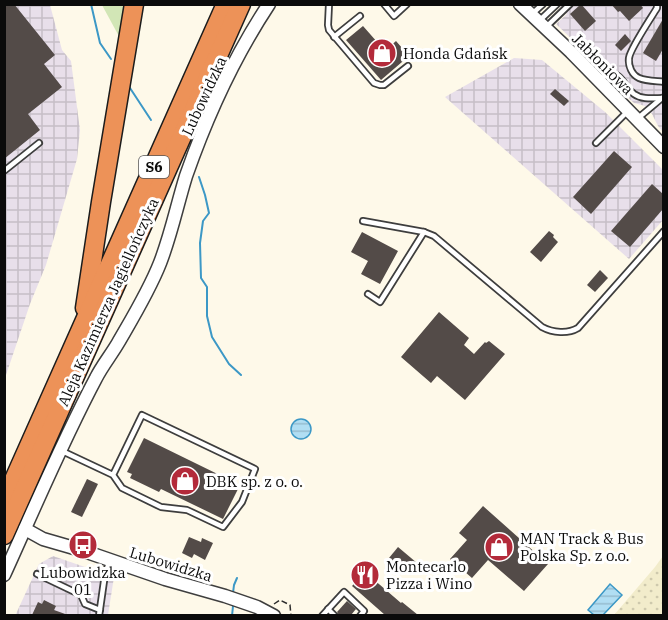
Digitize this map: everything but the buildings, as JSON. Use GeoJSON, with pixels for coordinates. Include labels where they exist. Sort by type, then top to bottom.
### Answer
{"type":"FeatureCollection","features":[{"type":"Feature","properties":{"kind":"highway"},"geometry":{"type":"LineString","coordinates":[[82,330],[100,202],[134,4]]}},
{"type":"Feature","properties":{"kind":"highway","name":"Aleja Kazimierza Jagiellończyka"},"geometry":{"type":"LineString","coordinates":[[4,502],[226,4]]}},
{"type":"Feature","properties":{"kind":"highway","name":"Aleja Kazimierza Jagiellończyka"},"geometry":{"type":"LineString","coordinates":[[4,535],[241,4]]}},
{"type":"Feature","properties":{"kind":"street","name":"Lubowidzka"},"geometry":{"type":"LineString","coordinates":[[4,575],[60,450],[97,375],[150,285],[160,262],[186,178],[207,122],[254,27],[269,4]]}},
{"type":"Feature","properties":{"kind":"street","name":"Jabłoniowa"},"geometry":{"type":"LineString","coordinates":[[520,4],[599,80],[663,147]]}},
{"type":"Feature","properties":{"kind":"street","name":"Lubowidzka"},"geometry":{"type":"LineString","coordinates":[[25,529],[43,539],[258,607],[274,615]]}},
{"type":"Feature","properties":{"kind":"lane"},"geometry":{"type":"LineString","coordinates":[[329,4],[328,28],[374,82],[384,85],[408,66]]}},
{"type":"Feature","properties":{"kind":"lane"},"geometry":{"type":"LineString","coordinates":[[384,4],[394,16],[407,4]]}},
{"type":"Feature","properties":{"kind":"lane"},"geometry":{"type":"LineString","coordinates":[[538,22],[543,4]]}},
{"type":"Feature","properties":{"kind":"lane"},"geometry":{"type":"LineString","coordinates":[[538,22],[557,4]]}},
{"type":"Feature","properties":{"kind":"lane"},"geometry":{"type":"LineString","coordinates":[[538,22],[570,4]]}},
{"type":"Feature","properties":{"kind":"lane"},"geometry":{"type":"LineString","coordinates":[[657,4],[629,60],[631,71],[640,79],[663,82]]}},
{"type":"Feature","properties":{"kind":"lane"},"geometry":{"type":"LineString","coordinates":[[334,37],[360,16]]}},
{"type":"Feature","properties":{"kind":"lane"},"geometry":{"type":"LineString","coordinates":[[599,80],[612,73],[620,77],[634,94],[643,98],[663,98]]}},
{"type":"Feature","properties":{"kind":"lane"},"geometry":{"type":"LineString","coordinates":[[596,143],[633,115],[663,98]]}},
{"type":"Feature","properties":{"kind":"lane"},"geometry":{"type":"LineString","coordinates":[[4,171],[39,143]]}},
{"type":"Feature","properties":{"kind":"lane"},"geometry":{"type":"LineString","coordinates":[[363,221],[424,232],[434,236],[542,327],[549,331],[572,332],[663,231]]}},
{"type":"Feature","properties":{"kind":"lane"},"geometry":{"type":"LineString","coordinates":[[368,294],[380,302],[424,232]]}},
{"type":"Feature","properties":{"kind":"lane"},"geometry":{"type":"LineString","coordinates":[[60,450],[113,475],[122,488],[162,507],[187,510],[223,527],[242,502],[255,470],[142,415],[113,475]]}},
{"type":"Feature","properties":{"kind":"lane"},"geometry":{"type":"LineString","coordinates":[[38,574],[81,595],[85,604],[100,613],[105,574],[110,560]]}},
{"type":"Feature","properties":{"kind":"lane"},"geometry":{"type":"LineString","coordinates":[[322,615],[344,592],[364,610],[360,615]]}},
{"type":"Feature","properties":{"kind":"lane"},"geometry":{"type":"LineString","coordinates":[[327,609],[335,615]]}},
{"type":"Feature","properties":{"kind":"path"},"geometry":{"type":"LineString","coordinates":[[280,600],[290,605],[291,615]]}},
{"type":"Feature","properties":{"kind":"shaded area"},"geometry":{"type":"Polygon","coordinates":[[[5,5],[50,5],[62,50],[71,61],[80,130],[77,159],[46,265],[5,378],[5,5]]]}},
{"type":"Feature","properties":{"kind":"shaded area"},"geometry":{"type":"Polygon","coordinates":[[[559,5],[663,5],[663,132],[645,106],[634,103],[614,85],[605,71],[556,24],[567,14],[559,5]]]}},
{"type":"Feature","properties":{"kind":"shaded area"},"geometry":{"type":"Polygon","coordinates":[[[514,58],[542,60],[605,112],[663,170],[663,220],[629,259],[445,97],[514,58]]]}},
{"type":"Feature","properties":{"kind":"shaded area"},"geometry":{"type":"Polygon","coordinates":[[[53,556],[114,577],[108,615],[15,616],[39,564],[53,556]]]}},
{"type":"Feature","properties":{"kind":"shaded area"},"geometry":{"type":"Polygon","coordinates":[[[663,556],[663,615],[614,615],[655,567],[663,556]]]}},
{"type":"Feature","properties":{"kind":"green space"},"geometry":{"type":"Polygon","coordinates":[[[102,5],[127,5],[121,40],[102,5]]]}},
{"type":"Feature","properties":{"kind":"water"},"geometry":{"type":"Polygon","coordinates":[[[301,419],[308,422],[311,429],[308,436],[301,439],[294,436],[291,429],[294,422],[301,419]]]}},
{"type":"Feature","properties":{"kind":"water"},"geometry":{"type":"Polygon","coordinates":[[[610,584],[622,595],[603,615],[594,615],[588,610],[610,584]]]}},
{"type":"Feature","properties":{"kind":"waterway"},"geometry":{"type":"LineString","coordinates":[[91,4],[100,43],[111,59]]}},
{"type":"Feature","properties":{"kind":"waterway"},"geometry":{"type":"LineString","coordinates":[[128,85],[151,120]]}},
{"type":"Feature","properties":{"kind":"waterway"},"geometry":{"type":"LineString","coordinates":[[199,177],[209,213],[203,221],[200,243],[201,278],[207,287],[207,316],[212,337],[229,364],[241,375]]}},
{"type":"Feature","properties":{"kind":"waterway"},"geometry":{"type":"LineString","coordinates":[[233,593],[237,578]]}},
{"type":"Feature","properties":{"kind":"waterway"},"geometry":{"type":"LineString","coordinates":[[232,616],[233,606]]}},
{"type":"Feature","properties":{"kind":"place","name":"Honda Gdańsk"},"geometry":{"type":"Point","coordinates":[382,53]}},
{"type":"Feature","properties":{"kind":"place","name":"DBK sp. z o. o."},"geometry":{"type":"Point","coordinates":[185,481]}},
{"type":"Feature","properties":{"kind":"place","name":"Lubowidzka 01"},"geometry":{"type":"Point","coordinates":[83,545]}},
{"type":"Feature","properties":{"kind":"place","name":"MAN Track & Bus Polska Sp. z o.o."},"geometry":{"type":"Point","coordinates":[499,547]}},
{"type":"Feature","properties":{"kind":"place","name":"Montecarlo Pizza i Wino"},"geometry":{"type":"Point","coordinates":[365,575]}}]}
